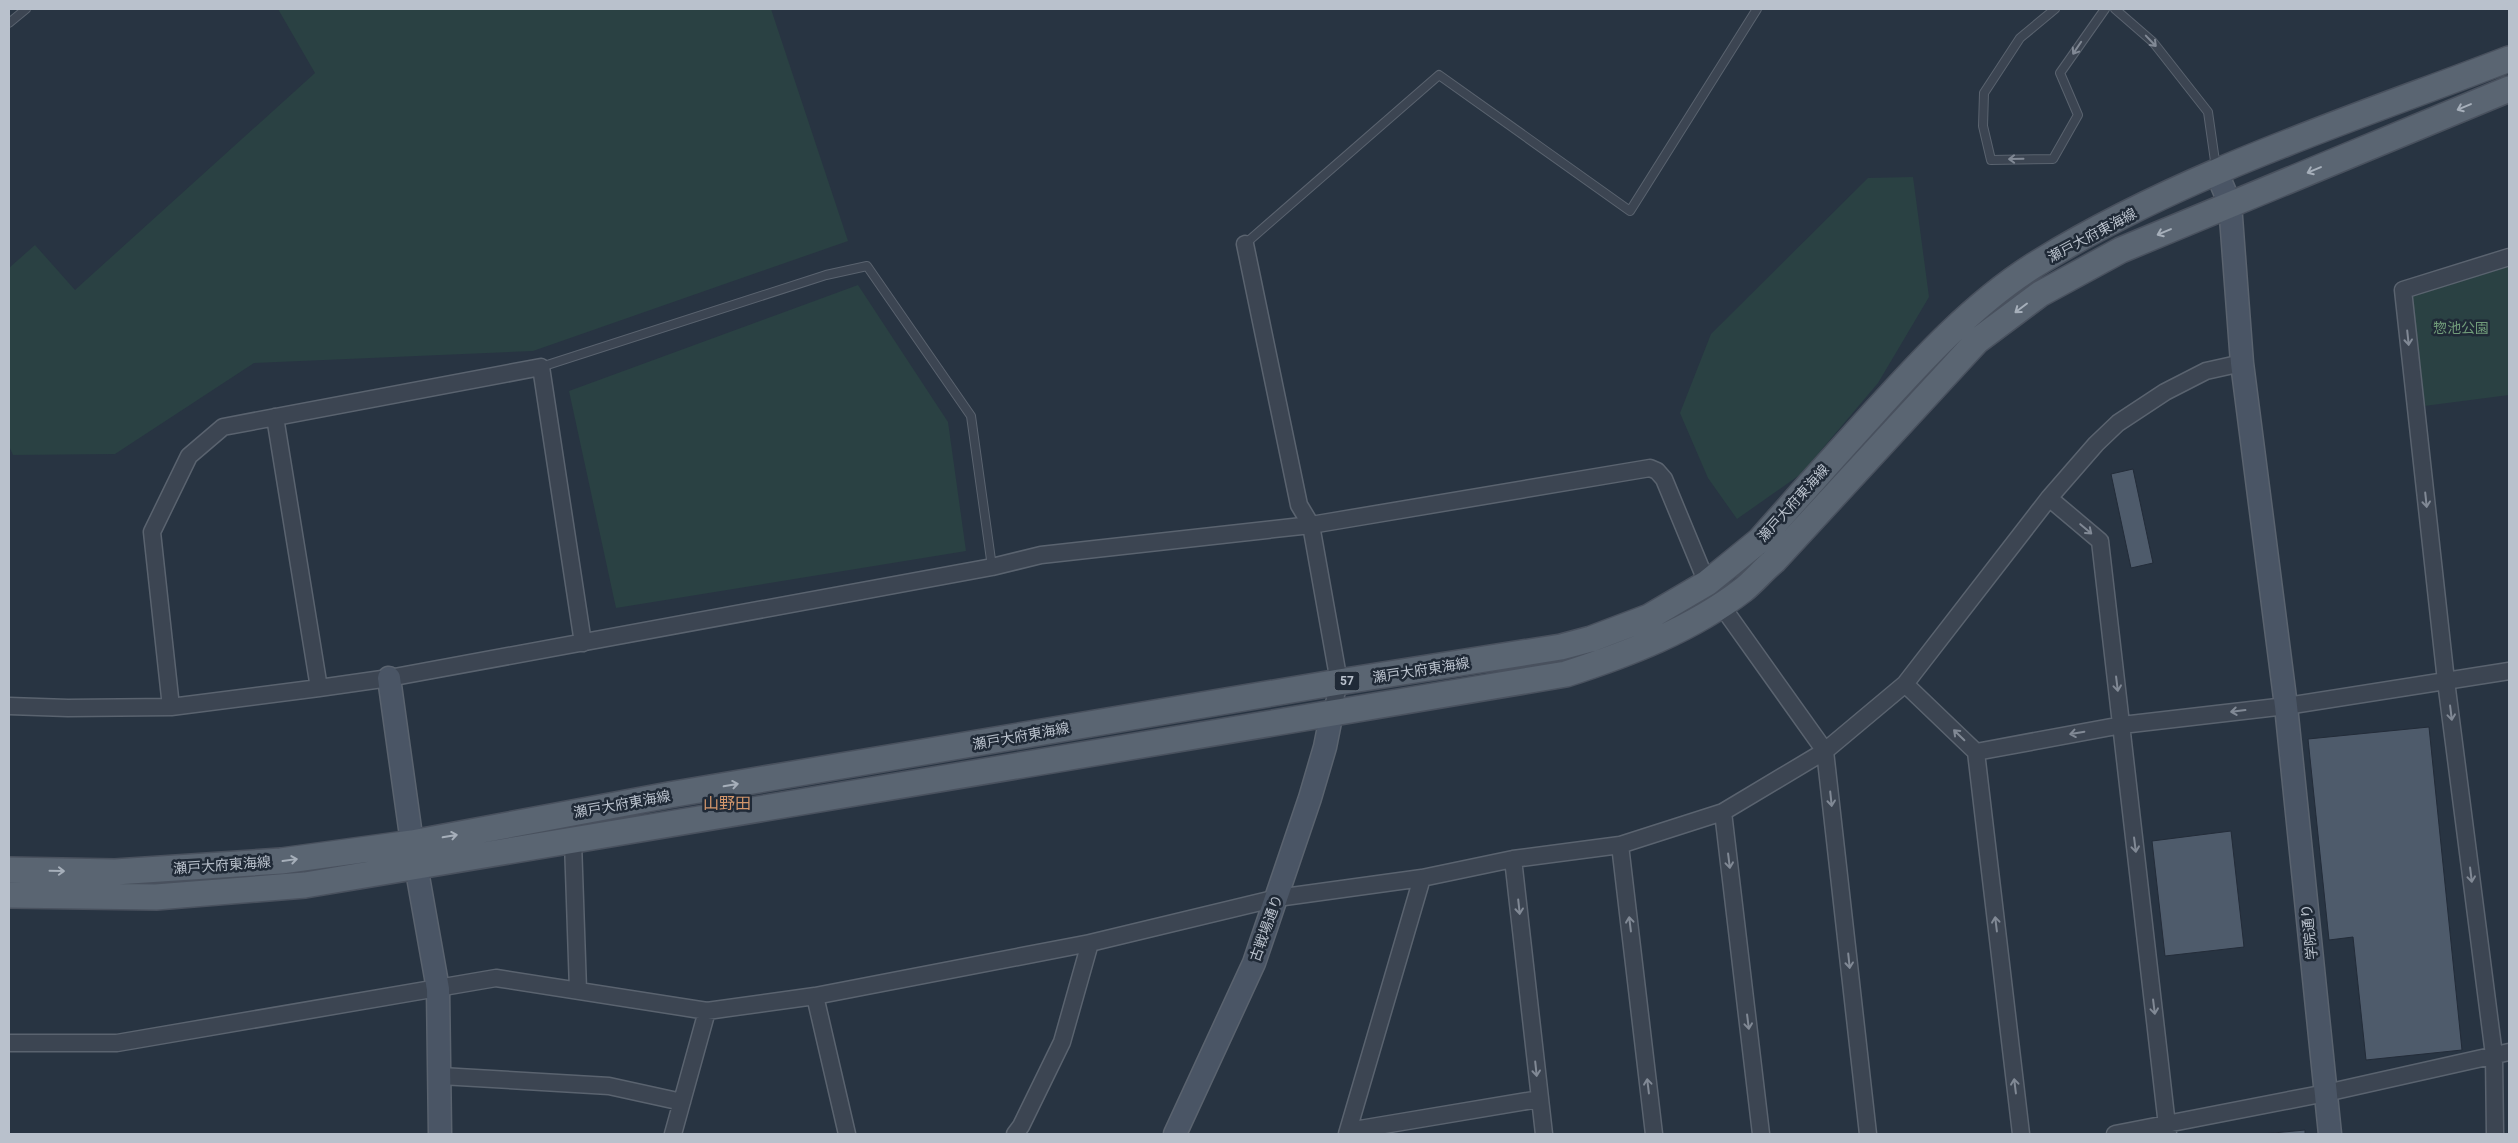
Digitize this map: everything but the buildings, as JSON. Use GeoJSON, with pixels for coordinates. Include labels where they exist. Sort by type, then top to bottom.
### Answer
{"type":"FeatureCollection","features":[{"type":"Feature","properties":{"kind":"main road","name":"瀬戸大府東海線"},"geometry":{"type":"LineString","coordinates":[[9,896],[156,897],[305,885],[414,854],[669,795],[1339,682],[1534,652],[1584,641],[1649,617],[1707,583],[1760,540],[1912,371],[1974,311],[2032,266],[2115,221],[2216,171],[2509,59]]}},
{"type":"Feature","properties":{"kind":"main road","name":"瀬戸大府東海線"},"geometry":{"type":"LineString","coordinates":[[9,870],[125,872],[573,842],[1332,712],[1566,674],[1634,651],[1720,605],[1744,589],[1774,561],[1977,341],[2040,294],[2121,250],[2509,89]]}},
{"type":"Feature","properties":{"kind":"street","name":"学院通り"},"geometry":{"type":"LineString","coordinates":[[2216,171],[2230,204],[2242,363],[2289,729],[2330,1134]]}},
{"type":"Feature","properties":{"kind":"street"},"geometry":{"type":"LineString","coordinates":[[1245,244],[1299,505],[1311,526],[1339,682],[1332,712]]}},
{"type":"Feature","properties":{"kind":"street"},"geometry":{"type":"LineString","coordinates":[[2495,1134],[2502,1054],[2446,681],[2403,290],[2509,258]]}},
{"type":"Feature","properties":{"kind":"street"},"geometry":{"type":"LineString","coordinates":[[9,1044],[117,1043],[496,978],[707,1011],[815,996],[1090,943],[1277,898],[1422,878],[1514,859],[1620,845],[1723,812],[1825,751],[1905,684],[2049,498],[2096,444],[2118,423],[2145,404],[2206,371],[2242,363]]}},
{"type":"Feature","properties":{"kind":"street"},"geometry":{"type":"LineString","coordinates":[[171,707],[152,532],[189,456],[223,427],[540,367],[583,643]]}},
{"type":"Feature","properties":{"kind":"street"},"geometry":{"type":"LineString","coordinates":[[275,417],[319,688]]}},
{"type":"Feature","properties":{"kind":"street"},"geometry":{"type":"LineString","coordinates":[[9,706],[68,708],[171,707],[389,678],[992,567],[1041,555],[1311,526],[1650,468],[1657,470],[1664,479],[1707,583]]}},
{"type":"Feature","properties":{"kind":"street"},"geometry":{"type":"LineString","coordinates":[[2049,498],[2100,540],[2168,1129]]}},
{"type":"Feature","properties":{"kind":"street"},"geometry":{"type":"LineString","coordinates":[[1720,605],[1825,751],[1868,1134]]}},
{"type":"Feature","properties":{"kind":"street"},"geometry":{"type":"LineString","coordinates":[[1976,752],[2122,725],[2286,706],[2509,671]]}},
{"type":"Feature","properties":{"kind":"street"},"geometry":{"type":"LineString","coordinates":[[389,678],[414,854],[438,989],[441,1076],[440,1134]]}},
{"type":"Feature","properties":{"kind":"street"},"geometry":{"type":"LineString","coordinates":[[1905,684],[1976,752],[2021,1134]]}},
{"type":"Feature","properties":{"kind":"street","name":"古戦場通り"},"geometry":{"type":"LineString","coordinates":[[1175,1134],[1254,964],[1325,747],[1332,712]]}},
{"type":"Feature","properties":{"kind":"street"},"geometry":{"type":"LineString","coordinates":[[1723,812],[1761,1134]]}},
{"type":"Feature","properties":{"kind":"street"},"geometry":{"type":"LineString","coordinates":[[573,842],[578,990]]}},
{"type":"Feature","properties":{"kind":"street"},"geometry":{"type":"LineString","coordinates":[[1620,845],[1654,1134]]}},
{"type":"Feature","properties":{"kind":"street"},"geometry":{"type":"LineString","coordinates":[[1514,859],[1544,1134]]}},
{"type":"Feature","properties":{"kind":"street"},"geometry":{"type":"LineString","coordinates":[[1422,878],[1347,1133],[1539,1099]]}},
{"type":"Feature","properties":{"kind":"street"},"geometry":{"type":"LineString","coordinates":[[1015,1134],[1021,1126],[1062,1042],[1090,943]]}},
{"type":"Feature","properties":{"kind":"street"},"geometry":{"type":"LineString","coordinates":[[815,996],[848,1134]]}},
{"type":"Feature","properties":{"kind":"street"},"geometry":{"type":"LineString","coordinates":[[673,1134],[707,1011]]}},
{"type":"Feature","properties":{"kind":"street"},"geometry":{"type":"LineString","coordinates":[[2115,1134],[2168,1129],[2502,1054]]}},
{"type":"Feature","properties":{"kind":"street"},"geometry":{"type":"LineString","coordinates":[[441,1076],[609,1086],[682,1102]]}},
{"type":"Feature","properties":{"kind":"lane"},"geometry":{"type":"LineString","coordinates":[[9,23],[26,9]]}},
{"type":"Feature","properties":{"kind":"lane"},"geometry":{"type":"LineString","coordinates":[[1245,244],[1439,75],[1630,211],[1757,9]]}},
{"type":"Feature","properties":{"kind":"lane"},"geometry":{"type":"LineString","coordinates":[[2055,9],[2020,38],[1984,93],[1982,126],[1991,160],[2053,158],[2078,116],[2060,73],[2105,9]]}},
{"type":"Feature","properties":{"kind":"lane"},"geometry":{"type":"LineString","coordinates":[[2115,9],[2153,42],[2208,112],[2216,171]]}},
{"type":"Feature","properties":{"kind":"lane"},"geometry":{"type":"LineString","coordinates":[[540,367],[826,275],[867,266],[971,416],[992,567]]}},
{"type":"Feature","properties":{"kind":"green space"},"geometry":{"type":"Polygon","coordinates":[[[278,9],[771,9],[848,241],[533,351],[254,363],[115,454],[13,455],[9,446],[9,268],[35,245],[75,290],[315,73],[278,9]]]}},
{"type":"Feature","properties":{"kind":"green space"},"geometry":{"type":"Polygon","coordinates":[[[1913,177],[1929,297],[1878,383],[1801,474],[1737,519],[1708,478],[1680,413],[1711,334],[1868,178],[1913,177]]]}},
{"type":"Feature","properties":{"kind":"green space","name":"惣池公園"},"geometry":{"type":"Polygon","coordinates":[[[2509,263],[2509,395],[2424,406],[2408,294],[2509,263]]]}},
{"type":"Feature","properties":{"kind":"green space"},"geometry":{"type":"Polygon","coordinates":[[[858,285],[948,422],[966,551],[616,608],[569,391],[858,285]]]}},
{"type":"Feature","properties":{"kind":"district","name":"山野田"},"geometry":{"type":"Point","coordinates":[727,803]}}]}
